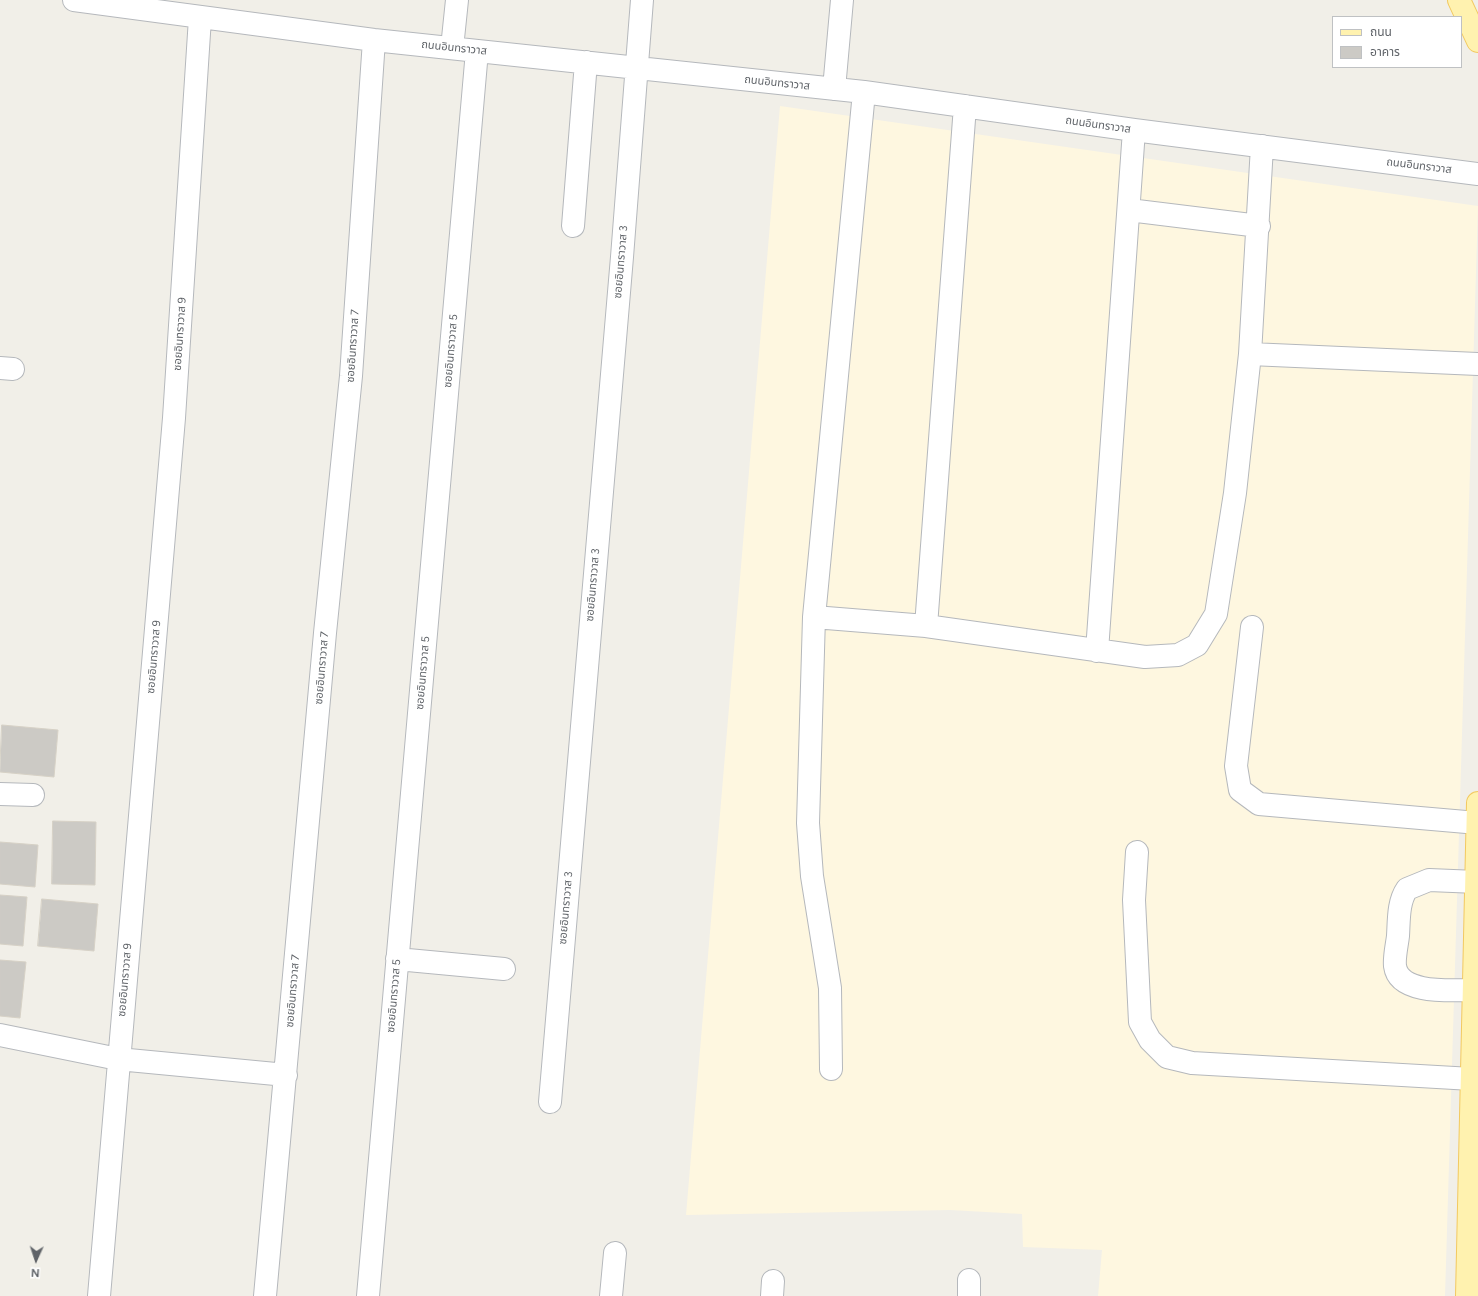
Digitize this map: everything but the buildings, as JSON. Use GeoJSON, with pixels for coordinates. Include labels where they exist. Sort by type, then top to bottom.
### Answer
{"type":"FeatureCollection","features":[{"type":"Feature","properties":{"kind":"main road"},"geometry":{"type":"LineString","coordinates":[[1458,0],[1478,41]]}},
{"type":"Feature","properties":{"kind":"main road"},"geometry":{"type":"LineString","coordinates":[[1467,1296],[1478,803]]}},
{"type":"Feature","properties":{"kind":"street","name":"ถนนอินทราวาส"},"geometry":{"type":"LineString","coordinates":[[74,0],[128,4],[200,18],[374,40],[864,92],[1134,130],[1478,174]]}},
{"type":"Feature","properties":{"kind":"street"},"geometry":{"type":"LineString","coordinates":[[452,48],[457,0]]}},
{"type":"Feature","properties":{"kind":"street","name":"ซอยอินทราวาส 3"},"geometry":{"type":"LineString","coordinates":[[550,1102],[622,257],[642,0]]}},
{"type":"Feature","properties":{"kind":"street"},"geometry":{"type":"LineString","coordinates":[[834,89],[842,0]]}},
{"type":"Feature","properties":{"kind":"street","name":"ซอยอินทราวาส 9"},"geometry":{"type":"LineString","coordinates":[[99,1296],[118,1059],[146,759],[174,418],[200,18]]}},
{"type":"Feature","properties":{"kind":"street","name":"ซอยอินทราวาส 7"},"geometry":{"type":"LineString","coordinates":[[265,1296],[325,633],[351,376],[374,40]]}},
{"type":"Feature","properties":{"kind":"street","name":"ซอยอินทราวาส 5"},"geometry":{"type":"LineString","coordinates":[[368,1296],[477,51]]}},
{"type":"Feature","properties":{"kind":"street"},"geometry":{"type":"LineString","coordinates":[[573,226],[586,62]]}},
{"type":"Feature","properties":{"kind":"street"},"geometry":{"type":"LineString","coordinates":[[831,1069],[830,988],[812,876],[808,823],[814,617],[864,92]]}},
{"type":"Feature","properties":{"kind":"street"},"geometry":{"type":"LineString","coordinates":[[926,626],[965,106]]}},
{"type":"Feature","properties":{"kind":"street"},"geometry":{"type":"LineString","coordinates":[[1098,651],[1134,130]]}},
{"type":"Feature","properties":{"kind":"street"},"geometry":{"type":"LineString","coordinates":[[814,617],[926,626],[1145,657],[1178,655],[1197,645],[1216,614],[1234,493],[1250,354],[1259,226],[1262,146]]}},
{"type":"Feature","properties":{"kind":"street"},"geometry":{"type":"LineString","coordinates":[[1129,210],[1259,226]]}},
{"type":"Feature","properties":{"kind":"street"},"geometry":{"type":"LineString","coordinates":[[1250,354],[1478,364]]}},
{"type":"Feature","properties":{"kind":"street"},"geometry":{"type":"LineString","coordinates":[[1252,627],[1236,766],[1240,790],[1259,804],[1478,823]]}},
{"type":"Feature","properties":{"kind":"street"},"geometry":{"type":"LineString","coordinates":[[0,794],[33,796]]}},
{"type":"Feature","properties":{"kind":"street"},"geometry":{"type":"LineString","coordinates":[[1137,852],[1134,900],[1140,1022],[1150,1040],[1167,1056],[1192,1063],[1472,1079]]}},
{"type":"Feature","properties":{"kind":"street"},"geometry":{"type":"LineString","coordinates":[[1473,990],[1426,989],[1409,984],[1399,978],[1395,966],[1400,906],[1407,889],[1429,880],[1477,882]]}},
{"type":"Feature","properties":{"kind":"street"},"geometry":{"type":"LineString","coordinates":[[397,959],[504,969]]}},
{"type":"Feature","properties":{"kind":"street"},"geometry":{"type":"LineString","coordinates":[[0,1035],[118,1059],[286,1075]]}},
{"type":"Feature","properties":{"kind":"street"},"geometry":{"type":"LineString","coordinates":[[611,1296],[615,1254]]}},
{"type":"Feature","properties":{"kind":"shaded area"},"geometry":{"type":"Polygon","coordinates":[[[780,106],[1478,206],[1445,1296],[1098,1296],[1102,1250],[1023,1247],[1022,1214],[950,1210],[686,1215],[780,106]]]}}]}
